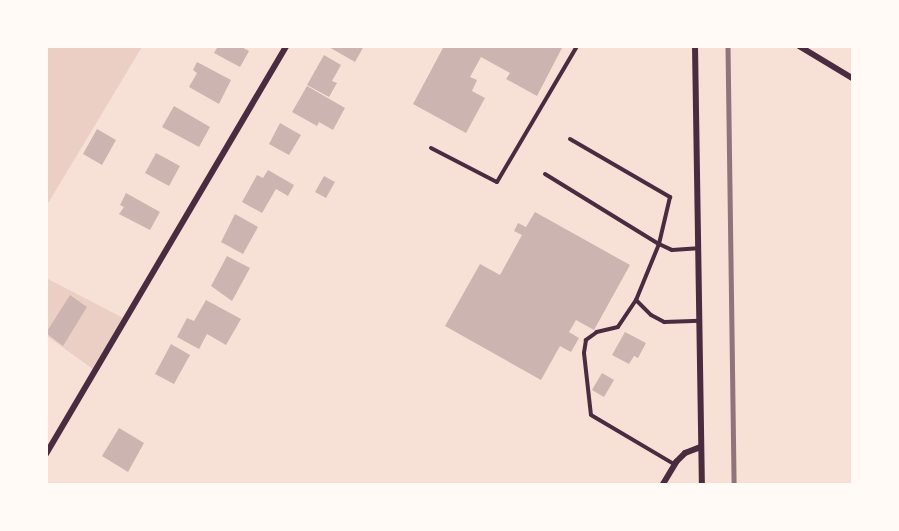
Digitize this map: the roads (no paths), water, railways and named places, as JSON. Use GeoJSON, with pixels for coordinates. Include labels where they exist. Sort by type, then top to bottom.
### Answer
{"type":"FeatureCollection","features":[{"type":"Feature","properties":{"kind":"street"},"geometry":{"type":"LineString","coordinates":[[46,454],[286,46]]}},
{"type":"Feature","properties":{"kind":"street"},"geometry":{"type":"LineString","coordinates":[[695,46],[702,484]]}},
{"type":"Feature","properties":{"kind":"street"},"geometry":{"type":"LineString","coordinates":[[799,46],[852,78]]}},
{"type":"Feature","properties":{"kind":"street"},"geometry":{"type":"LineString","coordinates":[[663,484],[685,453],[702,447]]}},
{"type":"Feature","properties":{"kind":"lane"},"geometry":{"type":"LineString","coordinates":[[431,148],[496,182],[578,46]]}},
{"type":"Feature","properties":{"kind":"lane"},"geometry":{"type":"LineString","coordinates":[[570,139],[670,197],[659,244],[636,300],[618,327],[597,332],[586,340],[584,353],[591,415],[675,464]]}},
{"type":"Feature","properties":{"kind":"lane"},"geometry":{"type":"LineString","coordinates":[[545,174],[659,244],[672,250],[698,248]]}},
{"type":"Feature","properties":{"kind":"lane"},"geometry":{"type":"LineString","coordinates":[[636,300],[651,315],[664,322],[700,321]]}},
{"type":"Feature","properties":{"kind":"railway"},"geometry":{"type":"LineString","coordinates":[[728,46],[734,484]]}}]}
